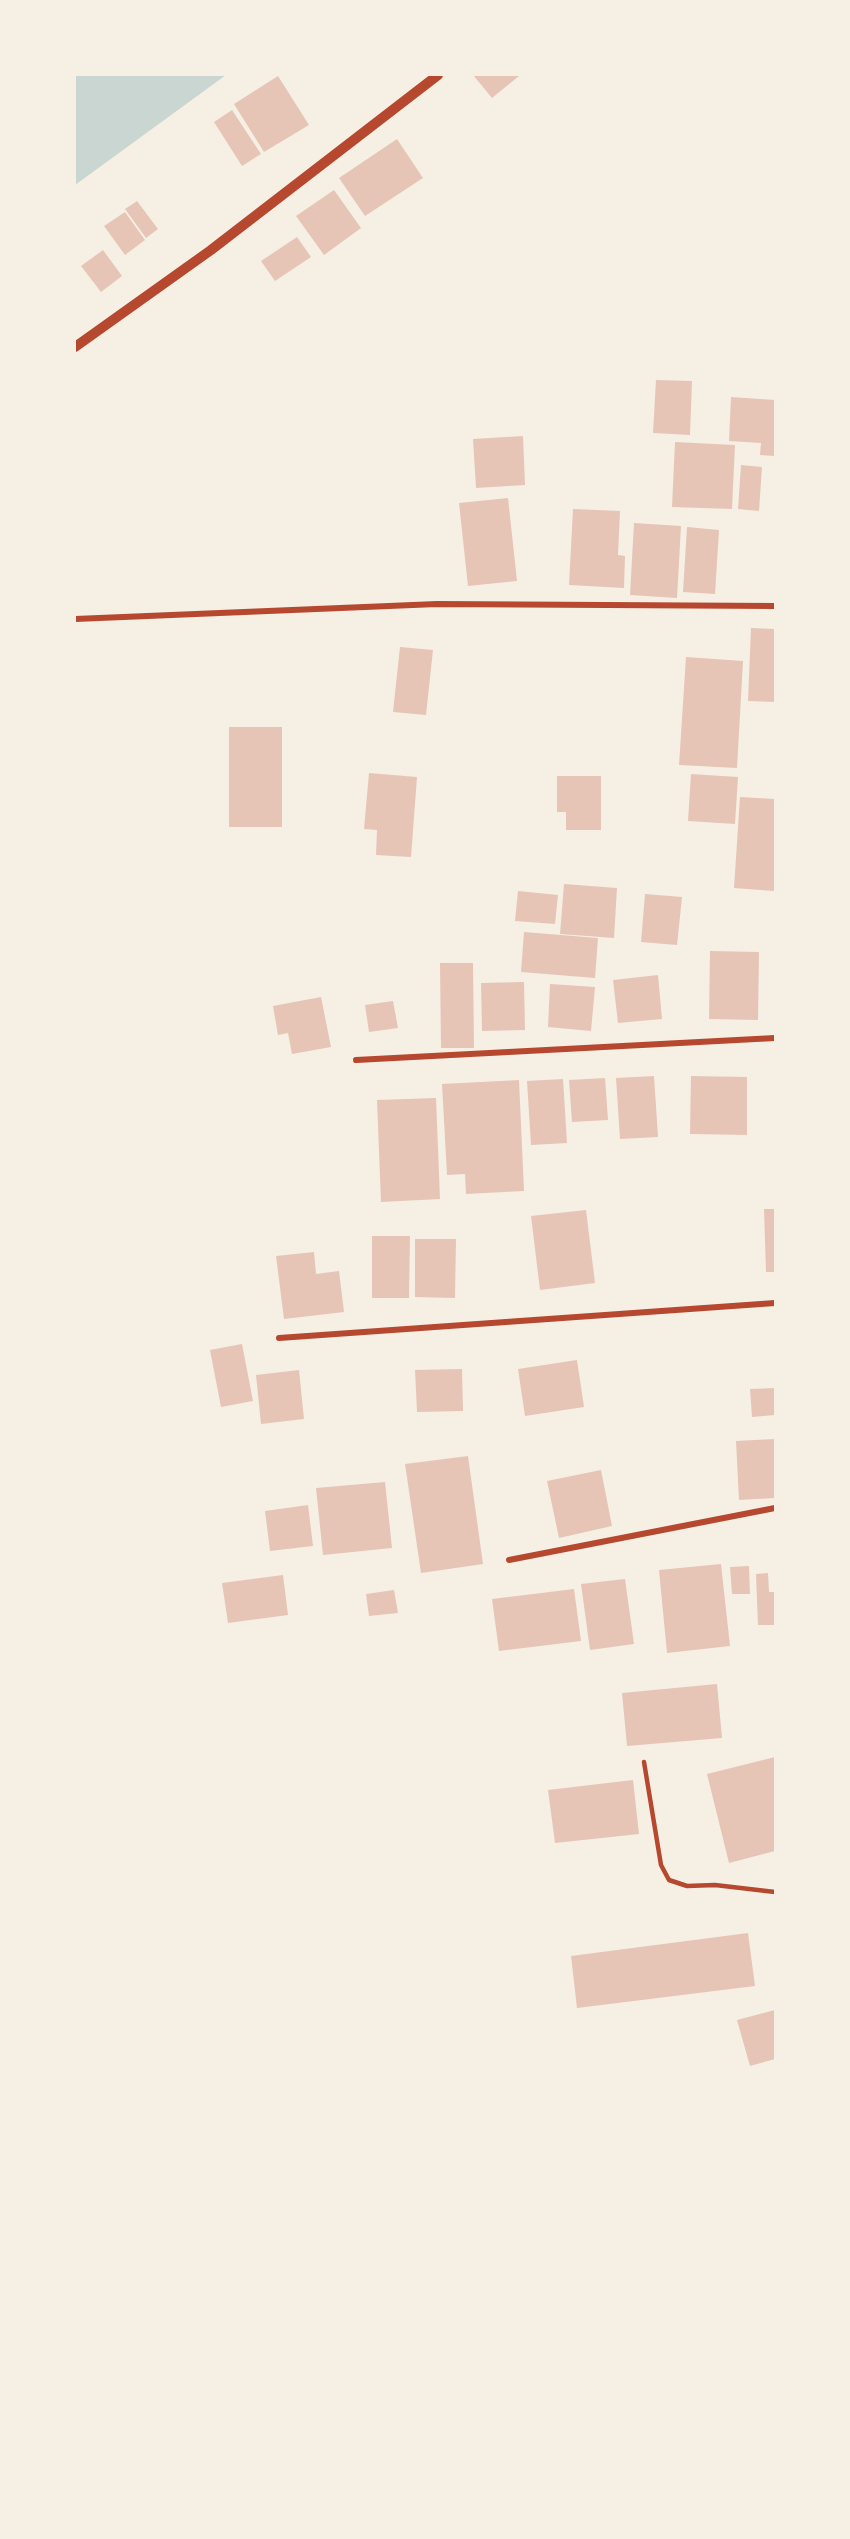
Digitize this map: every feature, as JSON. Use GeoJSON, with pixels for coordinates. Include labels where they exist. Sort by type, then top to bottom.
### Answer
{"type":"FeatureCollection","features":[{"type":"Feature","properties":{"kind":"street"},"geometry":{"type":"LineString","coordinates":[[75,347],[212,250],[438,75]]}},
{"type":"Feature","properties":{"kind":"street"},"geometry":{"type":"LineString","coordinates":[[75,619],[437,604],[775,606]]}},
{"type":"Feature","properties":{"kind":"street"},"geometry":{"type":"LineString","coordinates":[[356,1060],[775,1038]]}},
{"type":"Feature","properties":{"kind":"street"},"geometry":{"type":"LineString","coordinates":[[279,1338],[775,1303]]}},
{"type":"Feature","properties":{"kind":"street"},"geometry":{"type":"LineString","coordinates":[[509,1560],[775,1508]]}},
{"type":"Feature","properties":{"kind":"lane"},"geometry":{"type":"LineString","coordinates":[[644,1762],[661,1864],[669,1880],[687,1886],[715,1885],[775,1892]]}},
{"type":"Feature","properties":{"kind":"shaded area"},"geometry":{"type":"Polygon","coordinates":[[[75,75],[226,75],[75,185],[75,75]]]}},
{"type":"Feature","properties":{"kind":"building"},"geometry":{"type":"Polygon","coordinates":[[[473,75],[518,75],[519,76],[492,98],[473,75]]]}},
{"type":"Feature","properties":{"kind":"building"},"geometry":{"type":"Polygon","coordinates":[[[278,76],[309,125],[264,152],[234,104],[278,76]]]}},
{"type":"Feature","properties":{"kind":"building"},"geometry":{"type":"Polygon","coordinates":[[[232,110],[261,154],[242,166],[214,122],[232,110]]]}},
{"type":"Feature","properties":{"kind":"building"},"geometry":{"type":"Polygon","coordinates":[[[397,139],[423,178],[365,216],[339,178],[397,139]]]}},
{"type":"Feature","properties":{"kind":"building"},"geometry":{"type":"Polygon","coordinates":[[[334,190],[361,228],[324,255],[296,216],[334,190]]]}},
{"type":"Feature","properties":{"kind":"building"},"geometry":{"type":"Polygon","coordinates":[[[137,201],[158,229],[146,238],[125,209],[137,201]]]}},
{"type":"Feature","properties":{"kind":"building"},"geometry":{"type":"Polygon","coordinates":[[[125,212],[145,240],[125,255],[104,226],[125,212]]]}},
{"type":"Feature","properties":{"kind":"building"},"geometry":{"type":"Polygon","coordinates":[[[297,237],[311,257],[275,281],[261,261],[297,237]]]}},
{"type":"Feature","properties":{"kind":"building"},"geometry":{"type":"Polygon","coordinates":[[[103,250],[122,276],[101,292],[81,266],[103,250]]]}},
{"type":"Feature","properties":{"kind":"building"},"geometry":{"type":"Polygon","coordinates":[[[656,380],[692,381],[690,435],[653,433],[656,380]]]}},
{"type":"Feature","properties":{"kind":"building"},"geometry":{"type":"Polygon","coordinates":[[[731,397],[775,400],[775,456],[760,455],[761,443],[729,441],[731,397]]]}},
{"type":"Feature","properties":{"kind":"building"},"geometry":{"type":"Polygon","coordinates":[[[523,436],[525,485],[476,488],[473,439],[523,436]]]}},
{"type":"Feature","properties":{"kind":"building"},"geometry":{"type":"Polygon","coordinates":[[[675,442],[735,445],[732,509],[672,507],[675,442]]]}},
{"type":"Feature","properties":{"kind":"building"},"geometry":{"type":"Polygon","coordinates":[[[741,465],[762,467],[759,511],[738,509],[741,465]]]}},
{"type":"Feature","properties":{"kind":"building"},"geometry":{"type":"Polygon","coordinates":[[[508,498],[517,581],[468,586],[459,503],[508,498]]]}},
{"type":"Feature","properties":{"kind":"building"},"geometry":{"type":"Polygon","coordinates":[[[573,509],[620,511],[618,555],[625,556],[624,588],[569,585],[573,509]]]}},
{"type":"Feature","properties":{"kind":"building"},"geometry":{"type":"Polygon","coordinates":[[[634,523],[681,526],[677,598],[630,595],[634,523]]]}},
{"type":"Feature","properties":{"kind":"building"},"geometry":{"type":"Polygon","coordinates":[[[687,527],[719,530],[715,594],[683,592],[687,527]]]}},
{"type":"Feature","properties":{"kind":"building"},"geometry":{"type":"Polygon","coordinates":[[[751,628],[775,629],[775,702],[748,701],[751,628]]]}},
{"type":"Feature","properties":{"kind":"building"},"geometry":{"type":"Polygon","coordinates":[[[400,647],[433,650],[426,715],[393,712],[400,647]]]}},
{"type":"Feature","properties":{"kind":"building"},"geometry":{"type":"Polygon","coordinates":[[[686,657],[743,661],[737,768],[679,765],[686,657]]]}},
{"type":"Feature","properties":{"kind":"building"},"geometry":{"type":"Polygon","coordinates":[[[229,727],[282,727],[282,827],[229,827],[229,727]]]}},
{"type":"Feature","properties":{"kind":"building"},"geometry":{"type":"Polygon","coordinates":[[[369,773],[417,777],[411,857],[376,855],[377,830],[364,829],[369,773]]]}},
{"type":"Feature","properties":{"kind":"building"},"geometry":{"type":"Polygon","coordinates":[[[691,774],[738,777],[735,824],[688,821],[691,774]]]}},
{"type":"Feature","properties":{"kind":"building"},"geometry":{"type":"Polygon","coordinates":[[[557,776],[601,776],[601,830],[566,830],[566,812],[557,812],[557,776]]]}},
{"type":"Feature","properties":{"kind":"building"},"geometry":{"type":"Polygon","coordinates":[[[740,797],[775,799],[774,891],[734,888],[740,797]]]}},
{"type":"Feature","properties":{"kind":"building"},"geometry":{"type":"Polygon","coordinates":[[[564,884],[617,888],[614,938],[560,934],[564,884]]]}},
{"type":"Feature","properties":{"kind":"building"},"geometry":{"type":"Polygon","coordinates":[[[518,891],[558,895],[555,924],[515,921],[518,891]]]}},
{"type":"Feature","properties":{"kind":"building"},"geometry":{"type":"Polygon","coordinates":[[[645,894],[682,897],[677,945],[641,942],[645,894]]]}},
{"type":"Feature","properties":{"kind":"building"},"geometry":{"type":"Polygon","coordinates":[[[524,932],[598,938],[595,978],[521,972],[524,932]]]}},
{"type":"Feature","properties":{"kind":"building"},"geometry":{"type":"Polygon","coordinates":[[[710,951],[759,952],[758,1020],[709,1019],[710,951]]]}},
{"type":"Feature","properties":{"kind":"building"},"geometry":{"type":"Polygon","coordinates":[[[440,963],[473,963],[474,1048],[441,1048],[440,963]]]}},
{"type":"Feature","properties":{"kind":"building"},"geometry":{"type":"Polygon","coordinates":[[[658,975],[662,1019],[618,1023],[613,980],[658,975]]]}},
{"type":"Feature","properties":{"kind":"building"},"geometry":{"type":"Polygon","coordinates":[[[524,982],[525,1030],[482,1031],[481,983],[524,982]]]}},
{"type":"Feature","properties":{"kind":"building"},"geometry":{"type":"Polygon","coordinates":[[[550,984],[595,987],[591,1031],[548,1027],[550,984]]]}},
{"type":"Feature","properties":{"kind":"building"},"geometry":{"type":"Polygon","coordinates":[[[321,997],[331,1047],[292,1054],[288,1033],[278,1035],[273,1006],[321,997]]]}},
{"type":"Feature","properties":{"kind":"building"},"geometry":{"type":"Polygon","coordinates":[[[393,1001],[398,1028],[369,1032],[365,1005],[393,1001]]]}},
{"type":"Feature","properties":{"kind":"building"},"geometry":{"type":"Polygon","coordinates":[[[654,1076],[658,1137],[620,1139],[616,1078],[654,1076]]]}},
{"type":"Feature","properties":{"kind":"building"},"geometry":{"type":"Polygon","coordinates":[[[691,1076],[747,1077],[747,1135],[690,1134],[691,1076]]]}},
{"type":"Feature","properties":{"kind":"building"},"geometry":{"type":"Polygon","coordinates":[[[605,1078],[608,1120],[572,1122],[569,1080],[605,1078]]]}},
{"type":"Feature","properties":{"kind":"building"},"geometry":{"type":"Polygon","coordinates":[[[563,1079],[567,1143],[531,1145],[527,1081],[563,1079]]]}},
{"type":"Feature","properties":{"kind":"building"},"geometry":{"type":"Polygon","coordinates":[[[519,1080],[524,1191],[466,1194],[465,1174],[447,1175],[442,1084],[519,1080]]]}},
{"type":"Feature","properties":{"kind":"building"},"geometry":{"type":"Polygon","coordinates":[[[436,1098],[440,1199],[381,1202],[377,1100],[436,1098]]]}},
{"type":"Feature","properties":{"kind":"building"},"geometry":{"type":"Polygon","coordinates":[[[764,1209],[775,1209],[775,1272],[766,1272],[764,1209]]]}},
{"type":"Feature","properties":{"kind":"building"},"geometry":{"type":"Polygon","coordinates":[[[586,1210],[595,1283],[540,1290],[531,1216],[586,1210]]]}},
{"type":"Feature","properties":{"kind":"building"},"geometry":{"type":"Polygon","coordinates":[[[372,1236],[410,1236],[409,1298],[372,1298],[372,1236]]]}},
{"type":"Feature","properties":{"kind":"building"},"geometry":{"type":"Polygon","coordinates":[[[415,1239],[456,1239],[455,1298],[415,1297],[415,1239]]]}},
{"type":"Feature","properties":{"kind":"building"},"geometry":{"type":"Polygon","coordinates":[[[314,1252],[316,1274],[339,1271],[344,1312],[284,1319],[276,1256],[314,1252]]]}},
{"type":"Feature","properties":{"kind":"building"},"geometry":{"type":"Polygon","coordinates":[[[242,1344],[253,1401],[221,1407],[210,1350],[242,1344]]]}},
{"type":"Feature","properties":{"kind":"building"},"geometry":{"type":"Polygon","coordinates":[[[577,1360],[584,1407],[525,1416],[518,1369],[577,1360]]]}},
{"type":"Feature","properties":{"kind":"building"},"geometry":{"type":"Polygon","coordinates":[[[462,1369],[463,1411],[417,1412],[415,1370],[462,1369]]]}},
{"type":"Feature","properties":{"kind":"building"},"geometry":{"type":"Polygon","coordinates":[[[299,1370],[304,1419],[261,1424],[256,1375],[299,1370]]]}},
{"type":"Feature","properties":{"kind":"building"},"geometry":{"type":"Polygon","coordinates":[[[775,1388],[775,1415],[752,1417],[750,1389],[775,1388]]]}},
{"type":"Feature","properties":{"kind":"building"},"geometry":{"type":"Polygon","coordinates":[[[775,1439],[775,1498],[739,1500],[736,1441],[775,1439]]]}},
{"type":"Feature","properties":{"kind":"building"},"geometry":{"type":"Polygon","coordinates":[[[468,1456],[483,1564],[421,1573],[405,1464],[468,1456]]]}},
{"type":"Feature","properties":{"kind":"building"},"geometry":{"type":"Polygon","coordinates":[[[601,1470],[612,1526],[559,1538],[547,1481],[601,1470]]]}},
{"type":"Feature","properties":{"kind":"building"},"geometry":{"type":"Polygon","coordinates":[[[385,1482],[392,1548],[323,1555],[316,1488],[385,1482]]]}},
{"type":"Feature","properties":{"kind":"building"},"geometry":{"type":"Polygon","coordinates":[[[308,1505],[313,1546],[270,1551],[265,1511],[308,1505]]]}},
{"type":"Feature","properties":{"kind":"building"},"geometry":{"type":"Polygon","coordinates":[[[721,1564],[730,1646],[667,1653],[659,1570],[721,1564]]]}},
{"type":"Feature","properties":{"kind":"building"},"geometry":{"type":"Polygon","coordinates":[[[749,1566],[750,1594],[732,1594],[730,1567],[749,1566]]]}},
{"type":"Feature","properties":{"kind":"building"},"geometry":{"type":"Polygon","coordinates":[[[768,1573],[769,1592],[775,1592],[775,1625],[758,1625],[756,1574],[768,1573]]]}},
{"type":"Feature","properties":{"kind":"building"},"geometry":{"type":"Polygon","coordinates":[[[283,1575],[288,1615],[228,1623],[222,1583],[283,1575]]]}},
{"type":"Feature","properties":{"kind":"building"},"geometry":{"type":"Polygon","coordinates":[[[625,1579],[634,1644],[590,1650],[581,1584],[625,1579]]]}},
{"type":"Feature","properties":{"kind":"building"},"geometry":{"type":"Polygon","coordinates":[[[574,1589],[581,1641],[499,1651],[492,1599],[574,1589]]]}},
{"type":"Feature","properties":{"kind":"building"},"geometry":{"type":"Polygon","coordinates":[[[394,1590],[398,1613],[369,1616],[366,1594],[394,1590]]]}},
{"type":"Feature","properties":{"kind":"building"},"geometry":{"type":"Polygon","coordinates":[[[717,1684],[722,1738],[627,1746],[622,1693],[717,1684]]]}},
{"type":"Feature","properties":{"kind":"building"},"geometry":{"type":"Polygon","coordinates":[[[775,1757],[775,1851],[729,1863],[707,1774],[775,1757]]]}},
{"type":"Feature","properties":{"kind":"building"},"geometry":{"type":"Polygon","coordinates":[[[633,1780],[639,1834],[555,1843],[548,1790],[633,1780]]]}},
{"type":"Feature","properties":{"kind":"building"},"geometry":{"type":"Polygon","coordinates":[[[748,1933],[755,1986],[577,2008],[571,1956],[748,1933]]]}},
{"type":"Feature","properties":{"kind":"building"},"geometry":{"type":"Polygon","coordinates":[[[775,2010],[775,2059],[750,2066],[737,2020],[775,2010]]]}}]}
